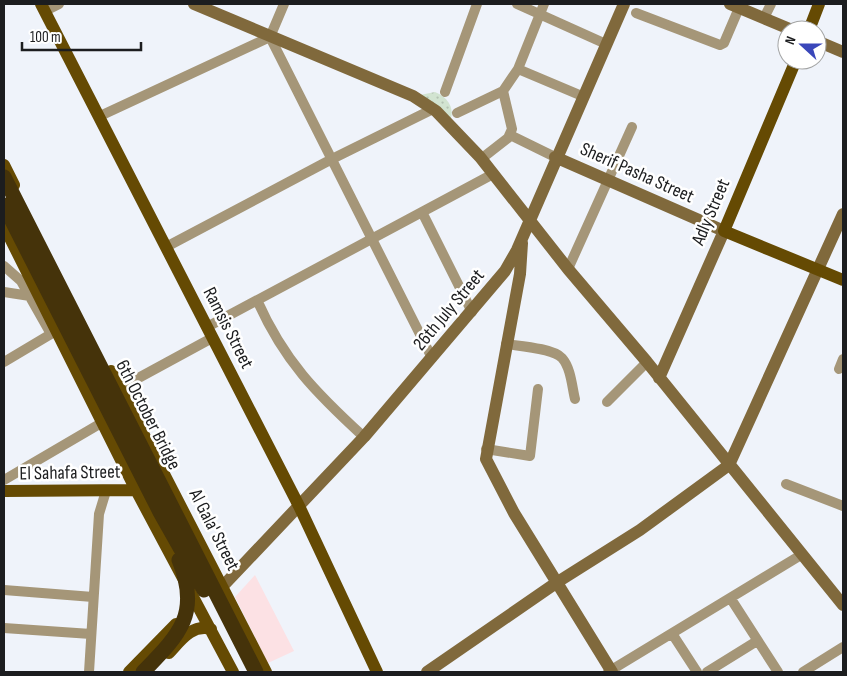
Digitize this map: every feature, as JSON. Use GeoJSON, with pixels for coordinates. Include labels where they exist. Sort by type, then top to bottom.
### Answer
{"type":"FeatureCollection","features":[{"type":"Feature","properties":{"kind":"highway","name":"6th October Bridge"},"geometry":{"type":"LineString","coordinates":[[4,177],[256,672]]}},
{"type":"Feature","properties":{"kind":"highway","name":"6th October Bridge"},"geometry":{"type":"LineString","coordinates":[[4,205],[160,512],[200,583],[244,672]]}},
{"type":"Feature","properties":{"kind":"highway"},"geometry":{"type":"LineString","coordinates":[[143,672],[174,640],[180,631],[188,609],[188,587],[183,569],[160,512]]}},
{"type":"Feature","properties":{"kind":"main road"},"geometry":{"type":"LineString","coordinates":[[813,20],[820,4]]}},
{"type":"Feature","properties":{"kind":"main road","name":"Ramsis Street"},"geometry":{"type":"LineString","coordinates":[[43,8],[299,506],[377,672]]}},
{"type":"Feature","properties":{"kind":"main road","name":"Adly Street"},"geometry":{"type":"LineString","coordinates":[[724,231],[792,70]]}},
{"type":"Feature","properties":{"kind":"main road","name":"Al Gala' Street"},"geometry":{"type":"LineString","coordinates":[[4,165],[266,672]]}},
{"type":"Feature","properties":{"kind":"main road"},"geometry":{"type":"LineString","coordinates":[[4,226],[8,247],[103,422],[136,490],[233,672]]}},
{"type":"Feature","properties":{"kind":"main road","name":"Sherif Pasha Street"},"geometry":{"type":"LineString","coordinates":[[724,231],[843,280]]}},
{"type":"Feature","properties":{"kind":"main road","name":"El Sahafa Street"},"geometry":{"type":"LineString","coordinates":[[4,492],[136,490]]}},
{"type":"Feature","properties":{"kind":"main road"},"geometry":{"type":"LineString","coordinates":[[129,672],[178,621],[183,610],[184,581]]}},
{"type":"Feature","properties":{"kind":"main road"},"geometry":{"type":"LineString","coordinates":[[149,672],[191,630],[198,628],[211,629]]}},
{"type":"Feature","properties":{"kind":"street"},"geometry":{"type":"LineString","coordinates":[[43,8],[59,4]]}},
{"type":"Feature","properties":{"kind":"street"},"geometry":{"type":"LineString","coordinates":[[194,4],[413,96],[433,109],[481,159],[568,269],[647,362],[801,555],[842,601]]}},
{"type":"Feature","properties":{"kind":"street"},"geometry":{"type":"LineString","coordinates":[[100,116],[270,37],[284,4]]}},
{"type":"Feature","properties":{"kind":"street"},"geometry":{"type":"LineString","coordinates":[[445,92],[477,4]]}},
{"type":"Feature","properties":{"kind":"street"},"geometry":{"type":"LineString","coordinates":[[517,4],[606,44]]}},
{"type":"Feature","properties":{"kind":"street"},"geometry":{"type":"LineString","coordinates":[[457,113],[502,91],[518,69],[544,4]]}},
{"type":"Feature","properties":{"kind":"street","name":"26th July Street"},"geometry":{"type":"LineString","coordinates":[[222,587],[364,437],[505,271],[522,238],[582,96],[624,4]]}},
{"type":"Feature","properties":{"kind":"street"},"geometry":{"type":"LineString","coordinates":[[764,18],[771,4]]}},
{"type":"Feature","properties":{"kind":"street"},"geometry":{"type":"LineString","coordinates":[[636,13],[720,45],[724,42],[734,6],[777,24]]}},
{"type":"Feature","properties":{"kind":"street"},"geometry":{"type":"LineString","coordinates":[[270,37],[432,358]]}},
{"type":"Feature","properties":{"kind":"street"},"geometry":{"type":"LineString","coordinates":[[827,45],[843,52]]}},
{"type":"Feature","properties":{"kind":"street"},"geometry":{"type":"LineString","coordinates":[[518,69],[582,96]]}},
{"type":"Feature","properties":{"kind":"street"},"geometry":{"type":"LineString","coordinates":[[481,159],[510,135],[512,129],[502,91]]}},
{"type":"Feature","properties":{"kind":"street"},"geometry":{"type":"LineString","coordinates":[[166,247],[332,159],[433,109]]}},
{"type":"Feature","properties":{"kind":"street"},"geometry":{"type":"LineString","coordinates":[[568,269],[632,127]]}},
{"type":"Feature","properties":{"kind":"street"},"geometry":{"type":"LineString","coordinates":[[510,135],[555,158]]}},
{"type":"Feature","properties":{"kind":"street","name":"Sherif Pasha Street"},"geometry":{"type":"LineString","coordinates":[[555,158],[724,231]]}},
{"type":"Feature","properties":{"kind":"street"},"geometry":{"type":"LineString","coordinates":[[120,388],[209,333],[257,300],[493,174]]}},
{"type":"Feature","properties":{"kind":"street"},"geometry":{"type":"LineString","coordinates":[[422,212],[472,312]]}},
{"type":"Feature","properties":{"kind":"street"},"geometry":{"type":"LineString","coordinates":[[427,672],[556,583],[640,530],[729,465],[843,214]]}},
{"type":"Feature","properties":{"kind":"street","name":"Adly Street"},"geometry":{"type":"LineString","coordinates":[[659,378],[724,231]]}},
{"type":"Feature","properties":{"kind":"street"},"geometry":{"type":"LineString","coordinates":[[522,238],[520,274],[486,449],[486,458],[506,500],[610,672],[801,555]]}},
{"type":"Feature","properties":{"kind":"street"},"geometry":{"type":"LineString","coordinates":[[4,266],[21,281],[54,332],[4,362]]}},
{"type":"Feature","properties":{"kind":"street"},"geometry":{"type":"LineString","coordinates":[[4,292],[30,296]]}},
{"type":"Feature","properties":{"kind":"street"},"geometry":{"type":"LineString","coordinates":[[257,300],[276,339],[303,378],[364,437]]}},
{"type":"Feature","properties":{"kind":"street"},"geometry":{"type":"LineString","coordinates":[[506,344],[547,351],[562,358],[569,371],[575,399]]}},
{"type":"Feature","properties":{"kind":"street"},"geometry":{"type":"LineString","coordinates":[[607,402],[647,362]]}},
{"type":"Feature","properties":{"kind":"street"},"geometry":{"type":"LineString","coordinates":[[486,449],[530,456],[538,389]]}},
{"type":"Feature","properties":{"kind":"street"},"geometry":{"type":"LineString","coordinates":[[4,480],[103,422]]}},
{"type":"Feature","properties":{"kind":"street"},"geometry":{"type":"LineString","coordinates":[[786,484],[843,506]]}},
{"type":"Feature","properties":{"kind":"street"},"geometry":{"type":"LineString","coordinates":[[89,672],[99,514],[106,491]]}},
{"type":"Feature","properties":{"kind":"street"},"geometry":{"type":"LineString","coordinates":[[4,590],[93,597]]}},
{"type":"Feature","properties":{"kind":"street"},"geometry":{"type":"LineString","coordinates":[[731,599],[778,672]]}},
{"type":"Feature","properties":{"kind":"street"},"geometry":{"type":"LineString","coordinates":[[4,628],[91,634]]}},
{"type":"Feature","properties":{"kind":"street"},"geometry":{"type":"LineString","coordinates":[[673,634],[694,669],[682,672]]}},
{"type":"Feature","properties":{"kind":"street"},"geometry":{"type":"LineString","coordinates":[[707,672],[757,641]]}},
{"type":"Feature","properties":{"kind":"street"},"geometry":{"type":"LineString","coordinates":[[803,672],[843,647]]}},
{"type":"Feature","properties":{"kind":"shaded area"},"geometry":{"type":"Polygon","coordinates":[[[255,575],[294,651],[268,663],[235,597],[255,575]]]}},
{"type":"Feature","properties":{"kind":"green space"},"geometry":{"type":"Polygon","coordinates":[[[435,92],[449,102],[452,114],[451,119],[420,95],[435,92]]]}}]}
